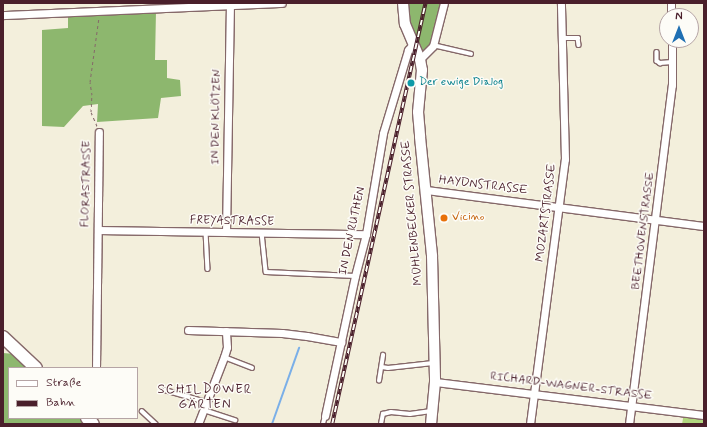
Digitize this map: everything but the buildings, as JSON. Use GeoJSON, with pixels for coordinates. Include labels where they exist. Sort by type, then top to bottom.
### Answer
{"type":"FeatureCollection","features":[{"type":"Feature","properties":{"kind":"main road","name":"MÜHLENBECKER STRASSE"},"geometry":{"type":"LineString","coordinates":[[402,3],[405,24],[412,45],[420,59],[422,70],[418,112],[432,256],[435,382],[431,424]]}},
{"type":"Feature","properties":{"kind":"main road"},"geometry":{"type":"LineString","coordinates":[[3,337],[35,367]]}},
{"type":"Feature","properties":{"kind":"street"},"geometry":{"type":"LineString","coordinates":[[100,3],[100,11]]}},
{"type":"Feature","properties":{"kind":"street"},"geometry":{"type":"LineString","coordinates":[[3,15],[230,4],[282,3]]}},
{"type":"Feature","properties":{"kind":"street"},"geometry":{"type":"LineString","coordinates":[[420,59],[433,45],[439,16],[444,3]]}},
{"type":"Feature","properties":{"kind":"street","name":"MOZARTSTRASSE"},"geometry":{"type":"LineString","coordinates":[[530,424],[565,159],[561,3]]}},
{"type":"Feature","properties":{"kind":"street","name":"IN DEN KLÖTZEN"},"geometry":{"type":"LineString","coordinates":[[226,232],[230,4]]}},
{"type":"Feature","properties":{"kind":"street","name":"IN DEN RUTHEN"},"geometry":{"type":"LineString","coordinates":[[325,416],[355,276],[366,234],[383,133],[408,50],[412,45]]}},
{"type":"Feature","properties":{"kind":"street","name":"BEETHOVENSTRASSE"},"geometry":{"type":"LineString","coordinates":[[630,424],[672,85],[672,48]]}},
{"type":"Feature","properties":{"kind":"street","name":"FLORASTRASSE"},"geometry":{"type":"LineString","coordinates":[[96,367],[99,132]]}},
{"type":"Feature","properties":{"kind":"street","name":"HAYDNSTRASSE"},"geometry":{"type":"LineString","coordinates":[[426,190],[704,226]]}},
{"type":"Feature","properties":{"kind":"street","name":"FREYASTRASSE"},"geometry":{"type":"LineString","coordinates":[[98,230],[366,234]]}},
{"type":"Feature","properties":{"kind":"street"},"geometry":{"type":"LineString","coordinates":[[188,330],[282,333],[341,342]]}},
{"type":"Feature","properties":{"kind":"street"},"geometry":{"type":"LineString","coordinates":[[198,424],[224,357],[227,347],[226,331]]}},
{"type":"Feature","properties":{"kind":"street","name":"RICHARD-WAGNER-STRASSE"},"geometry":{"type":"LineString","coordinates":[[435,382],[704,415]]}},
{"type":"Feature","properties":{"kind":"lane"},"geometry":{"type":"LineString","coordinates":[[562,38],[578,38],[579,45]]}},
{"type":"Feature","properties":{"kind":"lane"},"geometry":{"type":"LineString","coordinates":[[433,45],[471,54]]}},
{"type":"Feature","properties":{"kind":"lane"},"geometry":{"type":"LineString","coordinates":[[656,52],[657,61],[660,63],[672,62]]}},
{"type":"Feature","properties":{"kind":"lane"},"geometry":{"type":"LineString","coordinates":[[206,232],[208,269]]}},
{"type":"Feature","properties":{"kind":"lane"},"geometry":{"type":"LineString","coordinates":[[262,233],[266,272],[355,276]]}},
{"type":"Feature","properties":{"kind":"lane"},"geometry":{"type":"LineString","coordinates":[[379,381],[383,355]]}},
{"type":"Feature","properties":{"kind":"lane"},"geometry":{"type":"LineString","coordinates":[[224,357],[252,368]]}},
{"type":"Feature","properties":{"kind":"lane"},"geometry":{"type":"LineString","coordinates":[[382,367],[388,368],[434,363]]}},
{"type":"Feature","properties":{"kind":"lane"},"geometry":{"type":"LineString","coordinates":[[164,390],[206,402]]}},
{"type":"Feature","properties":{"kind":"lane"},"geometry":{"type":"LineString","coordinates":[[203,409],[235,420]]}},
{"type":"Feature","properties":{"kind":"lane"},"geometry":{"type":"LineString","coordinates":[[142,411],[156,424]]}},
{"type":"Feature","properties":{"kind":"lane"},"geometry":{"type":"LineString","coordinates":[[381,424],[383,414],[391,412],[410,414],[432,411]]}},
{"type":"Feature","properties":{"kind":"lane","name":"IN DEN RUTHEN"},"geometry":{"type":"LineString","coordinates":[[323,424],[325,416]]}},
{"type":"Feature","properties":{"kind":"path","name":"FLORASTRASSE"},"geometry":{"type":"LineString","coordinates":[[99,132],[91,112],[92,95],[90,82],[100,11]]}},
{"type":"Feature","properties":{"kind":"green space"},"geometry":{"type":"Polygon","coordinates":[[[407,3],[443,3],[433,46],[423,57],[412,55],[413,40],[407,3]]]}},
{"type":"Feature","properties":{"kind":"green space"},"geometry":{"type":"Polygon","coordinates":[[[156,11],[155,60],[167,60],[167,78],[180,80],[181,96],[161,98],[158,118],[97,122],[98,104],[83,106],[64,127],[42,126],[42,30],[68,28],[68,17],[156,11]]]}},
{"type":"Feature","properties":{"kind":"green space"},"geometry":{"type":"Polygon","coordinates":[[[3,353],[15,354],[28,367],[8,367],[8,419],[82,419],[86,424],[3,424],[3,353]]]}},
{"type":"Feature","properties":{"kind":"green space"},"geometry":{"type":"Polygon","coordinates":[[[684,413],[704,415],[704,424],[682,424],[684,413]]]}},
{"type":"Feature","properties":{"kind":"waterway"},"geometry":{"type":"LineString","coordinates":[[272,424],[299,348]]}},
{"type":"Feature","properties":{"kind":"railway"},"geometry":{"type":"LineString","coordinates":[[332,424],[425,3]]}},
{"type":"Feature","properties":{"kind":"place","name":"Der ewige Dialog"},"geometry":{"type":"Point","coordinates":[411,83]}},
{"type":"Feature","properties":{"kind":"place","name":"Vicino"},"geometry":{"type":"Point","coordinates":[444,218]}},
{"type":"Feature","properties":{"kind":"district","name":"SCHILDOWER GÄRTEN"},"geometry":{"type":"Point","coordinates":[205,398]}}]}
